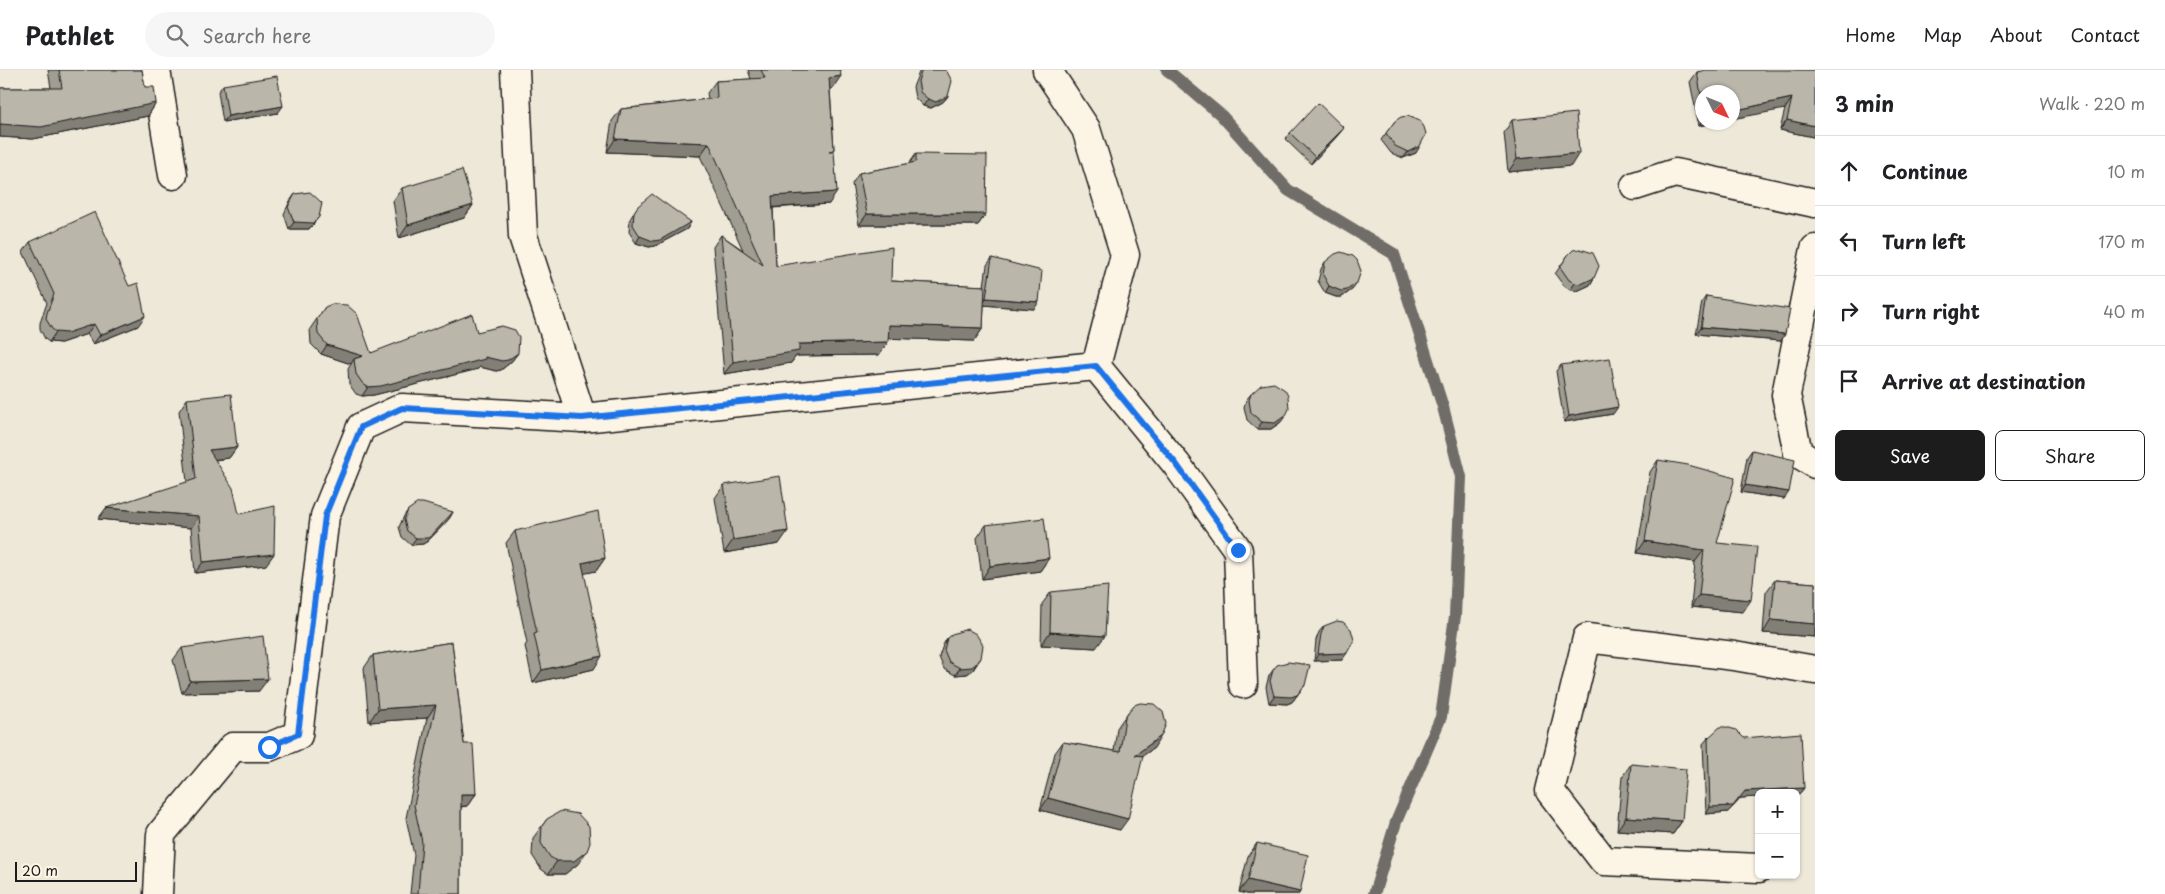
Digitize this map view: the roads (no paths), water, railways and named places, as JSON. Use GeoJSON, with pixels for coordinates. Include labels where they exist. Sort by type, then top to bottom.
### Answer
{"type":"FeatureCollection","features":[{"type":"Feature","properties":{"kind":"street"},"geometry":{"type":"LineString","coordinates":[[156,70],[174,175]]}},
{"type":"Feature","properties":{"kind":"street"},"geometry":{"type":"LineString","coordinates":[[515,70],[523,236],[582,418]]}},
{"type":"Feature","properties":{"kind":"street"},"geometry":{"type":"LineString","coordinates":[[1047,70],[1086,129],[1125,255],[1096,366]]}},
{"type":"Feature","properties":{"kind":"street"},"geometry":{"type":"LineString","coordinates":[[1635,186],[1675,173],[1815,203]]}},
{"type":"Feature","properties":{"kind":"street"},"geometry":{"type":"LineString","coordinates":[[1815,249],[1786,396],[1798,453],[1815,464]]}},
{"type":"Feature","properties":{"kind":"street"},"geometry":{"type":"LineString","coordinates":[[158,894],[161,834],[233,747],[269,747],[298,734],[325,516],[361,427],[402,408],[582,418],[1096,366]]}},
{"type":"Feature","properties":{"kind":"street"},"geometry":{"type":"LineString","coordinates":[[1096,366],[1177,465],[1238,550],[1243,684]]}},
{"type":"Feature","properties":{"kind":"street"},"geometry":{"type":"LineString","coordinates":[[1755,868],[1604,860],[1550,791],[1587,638],[1734,656],[1815,670]]}},
{"type":"Feature","properties":{"kind":"waterway"},"geometry":{"type":"LineString","coordinates":[[1167,70],[1221,115],[1288,190],[1394,254],[1443,407],[1461,477],[1455,616],[1441,717],[1396,822],[1374,894]]}}]}
